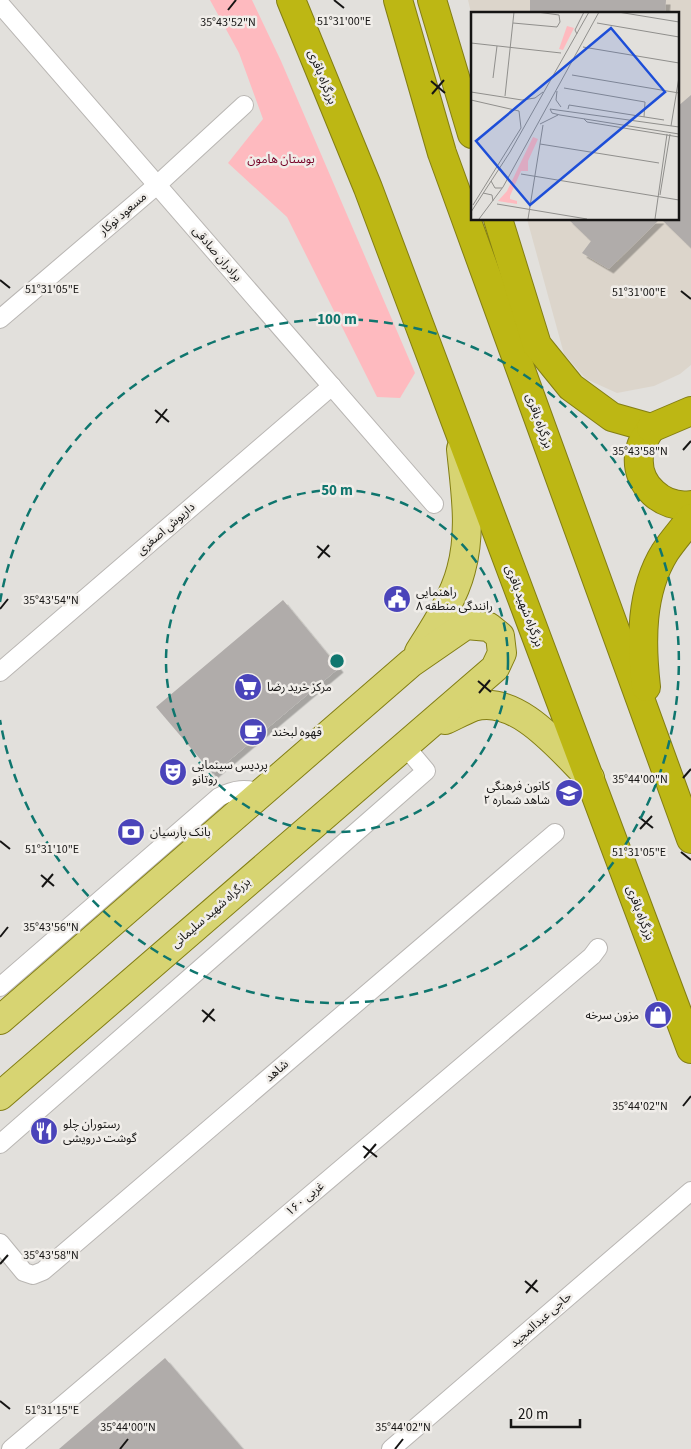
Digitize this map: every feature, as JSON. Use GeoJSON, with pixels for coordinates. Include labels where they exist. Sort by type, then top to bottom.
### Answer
{"type":"FeatureCollection","features":[{"type":"Feature","properties":{"kind":"highway","name":"بزرگراه باقری"},"geometry":{"type":"LineString","coordinates":[[291,0],[368,188],[459,434]]}},
{"type":"Feature","properties":{"kind":"highway","name":"بزرگراه باقری"},"geometry":{"type":"LineString","coordinates":[[398,0],[442,153],[650,731],[691,839]]}},
{"type":"Feature","properties":{"kind":"highway"},"geometry":{"type":"LineString","coordinates":[[432,0],[471,131]]}},
{"type":"Feature","properties":{"kind":"highway"},"geometry":{"type":"LineString","coordinates":[[498,220],[537,345],[571,387],[612,417],[651,428]]}},
{"type":"Feature","properties":{"kind":"highway"},"geometry":{"type":"LineString","coordinates":[[691,411],[651,428],[642,441],[638,456],[640,472],[647,486],[658,498],[673,504],[691,505]]}},
{"type":"Feature","properties":{"kind":"highway","name":"بزرگراه شهید باقری"},"geometry":{"type":"LineString","coordinates":[[459,434],[590,778]]}},
{"type":"Feature","properties":{"kind":"highway"},"geometry":{"type":"LineString","coordinates":[[650,731],[642,648],[648,592],[664,553],[691,518]]}},
{"type":"Feature","properties":{"kind":"highway","name":"بزرگراه باقری"},"geometry":{"type":"LineString","coordinates":[[590,778],[691,1049]]}},
{"type":"Feature","properties":{"kind":"main road"},"geometry":{"type":"LineString","coordinates":[[0,1020],[411,663],[439,620],[462,571],[468,515],[459,434]]}},
{"type":"Feature","properties":{"kind":"main road","name":"بزرگراه شهید سلیمانی"},"geometry":{"type":"LineString","coordinates":[[0,1096],[495,668],[502,653],[500,636],[488,627],[466,625],[411,663]]}},
{"type":"Feature","properties":{"kind":"main road"},"geometry":{"type":"LineString","coordinates":[[414,738],[474,707],[501,706],[526,717],[590,778]]}},
{"type":"Feature","properties":{"kind":"street","name":"برادران صادقی"},"geometry":{"type":"LineString","coordinates":[[0,4],[434,504]]}},
{"type":"Feature","properties":{"kind":"street","name":"مسعود نوکار"},"geometry":{"type":"LineString","coordinates":[[0,319],[157,184],[244,106]]}},
{"type":"Feature","properties":{"kind":"street","name":"داریوش اصغری"},"geometry":{"type":"LineString","coordinates":[[0,672],[332,386]]}},
{"type":"Feature","properties":{"kind":"street"},"geometry":{"type":"LineString","coordinates":[[0,1144],[426,771],[414,738]]}},
{"type":"Feature","properties":{"kind":"street"},"geometry":{"type":"LineString","coordinates":[[0,987],[219,797],[233,790],[247,788],[262,793]]}},
{"type":"Feature","properties":{"kind":"street","name":"شاهد"},"geometry":{"type":"LineString","coordinates":[[0,1243],[24,1272],[33,1275],[43,1271],[555,833]]}},
{"type":"Feature","properties":{"kind":"street","name":"۱۶۰ غربی"},"geometry":{"type":"LineString","coordinates":[[11,1449],[592,956],[598,948]]}},
{"type":"Feature","properties":{"kind":"street","name":"حاجی عبدالمجید"},"geometry":{"type":"LineString","coordinates":[[391,1449],[691,1191]]}},
{"type":"Feature","properties":{"kind":"shaded area"},"geometry":{"type":"Polygon","coordinates":[[[468,0],[691,0],[691,365],[680,374],[654,386],[617,393],[586,379],[564,354],[527,220],[678,220],[678,12],[471,13],[468,0]]]}},
{"type":"Feature","properties":{"kind":"green space","name":"بوستان هامون"},"geometry":{"type":"Polygon","coordinates":[[[210,0],[252,0],[281,61],[415,373],[400,398],[377,397],[287,217],[228,163],[263,119],[239,53],[210,0]]]}},
{"type":"Feature","properties":{"kind":"building"},"geometry":{"type":"Polygon","coordinates":[[[530,0],[666,0],[665,12],[530,12],[530,0]]]}},
{"type":"Feature","properties":{"kind":"building"},"geometry":{"type":"Polygon","coordinates":[[[691,95],[691,248],[662,220],[678,220],[678,106],[691,95]]]}},
{"type":"Feature","properties":{"kind":"building"},"geometry":{"type":"Polygon","coordinates":[[[569,220],[659,220],[609,269],[582,253],[591,241],[569,220]]]}},
{"type":"Feature","properties":{"kind":"building","name":"مرکز خرید رضا"},"geometry":{"type":"Polygon","coordinates":[[[283,600],[339,668],[213,774],[156,707],[283,600]]]}},
{"type":"Feature","properties":{"kind":"building"},"geometry":{"type":"Polygon","coordinates":[[[165,1358],[243,1449],[59,1449],[165,1358]]]}},
{"type":"Feature","properties":{"kind":"place","name":"راهنمایی رانندگی منطقه ۸"},"geometry":{"type":"Point","coordinates":[397,599]}},
{"type":"Feature","properties":{"kind":"place","name":"مرکز خرید رضا"},"geometry":{"type":"Point","coordinates":[248,687]}},
{"type":"Feature","properties":{"kind":"place","name":"قهوه لبخند"},"geometry":{"type":"Point","coordinates":[253,732]}},
{"type":"Feature","properties":{"kind":"place","name":"پردیس سینمایی روتانو"},"geometry":{"type":"Point","coordinates":[173,772]}},
{"type":"Feature","properties":{"kind":"place","name":"کانون فرهنگی شاهد شماره ۲"},"geometry":{"type":"Point","coordinates":[569,793]}},
{"type":"Feature","properties":{"kind":"place","name":"بانک پارسیان"},"geometry":{"type":"Point","coordinates":[131,832]}},
{"type":"Feature","properties":{"kind":"place","name":"مزون سرخه"},"geometry":{"type":"Point","coordinates":[658,1015]}},
{"type":"Feature","properties":{"kind":"place","name":"رستوران چلو گوشت درویشی"},"geometry":{"type":"Point","coordinates":[44,1131]}}]}
